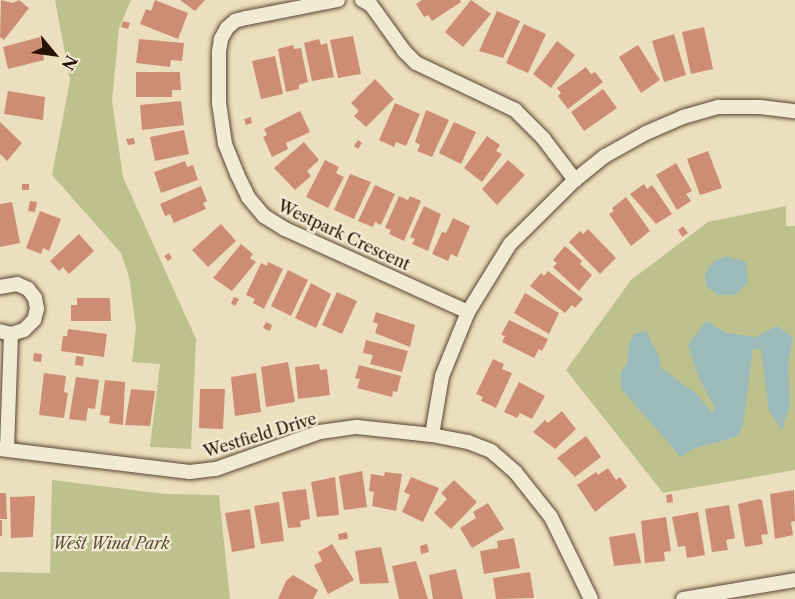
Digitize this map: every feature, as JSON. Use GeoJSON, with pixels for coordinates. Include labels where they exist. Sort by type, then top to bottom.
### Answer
{"type":"FeatureCollection","features":[{"type":"Feature","properties":{"kind":"street","name":"Westpark Crescent"},"geometry":{"type":"LineString","coordinates":[[338,0],[246,18],[235,21],[227,28],[221,39],[219,52],[219,103],[225,144],[237,174],[248,197],[264,216],[285,230],[468,312]]}},
{"type":"Feature","properties":{"kind":"street"},"geometry":{"type":"LineString","coordinates":[[362,0],[370,5],[404,51],[416,63],[515,110],[543,138],[574,180]]}},
{"type":"Feature","properties":{"kind":"street"},"geometry":{"type":"LineString","coordinates":[[432,435],[442,376],[468,312],[510,244],[574,180],[626,144],[683,117],[719,107],[795,111]]}},
{"type":"Feature","properties":{"kind":"street"},"geometry":{"type":"LineString","coordinates":[[0,287],[17,284],[28,289],[34,298],[36,309],[31,324],[19,332],[5,332],[3,449]]}},
{"type":"Feature","properties":{"kind":"street","name":"Westfield Drive"},"geometry":{"type":"LineString","coordinates":[[3,449],[190,472],[216,469],[320,432],[357,427],[432,435],[468,442],[491,451],[516,472],[550,517],[591,599]]}},
{"type":"Feature","properties":{"kind":"street"},"geometry":{"type":"LineString","coordinates":[[683,599],[795,580]]}},
{"type":"Feature","properties":{"kind":"green space"},"geometry":{"type":"Polygon","coordinates":[[[55,0],[131,0],[119,28],[112,101],[123,177],[196,339],[191,449],[150,447],[160,364],[132,362],[136,328],[129,277],[121,253],[52,175],[70,80],[55,0]]]}},
{"type":"Feature","properties":{"kind":"green space"},"geometry":{"type":"Polygon","coordinates":[[[786,206],[786,226],[795,226],[795,470],[663,493],[566,370],[631,280],[708,222],[786,206]]]}},
{"type":"Feature","properties":{"kind":"green space","name":"West Wind Park"},"geometry":{"type":"Polygon","coordinates":[[[52,480],[165,494],[219,495],[230,599],[0,599],[0,572],[50,573],[52,480]]]}},
{"type":"Feature","properties":{"kind":"water"},"geometry":{"type":"Polygon","coordinates":[[[726,256],[746,262],[748,282],[735,295],[718,295],[706,286],[705,273],[714,262],[726,256]]]}},
{"type":"Feature","properties":{"kind":"water"},"geometry":{"type":"Polygon","coordinates":[[[706,321],[727,333],[755,337],[777,326],[793,337],[788,367],[790,404],[782,430],[769,411],[761,350],[753,348],[743,425],[738,436],[693,449],[681,457],[622,390],[620,373],[628,362],[629,343],[634,334],[646,331],[659,356],[661,368],[698,395],[712,413],[715,408],[699,378],[688,345],[706,321]]]}},
{"type":"Feature","properties":{"kind":"building"},"geometry":{"type":"Polygon","coordinates":[[[1,0],[13,3],[19,0],[29,8],[4,40],[0,37],[1,0]]]}},
{"type":"Feature","properties":{"kind":"building"},"geometry":{"type":"Polygon","coordinates":[[[155,0],[188,13],[178,39],[140,24],[146,9],[151,11],[155,0]]]}},
{"type":"Feature","properties":{"kind":"building"},"geometry":{"type":"Polygon","coordinates":[[[180,0],[205,0],[195,11],[180,0]]]}},
{"type":"Feature","properties":{"kind":"building"},"geometry":{"type":"Polygon","coordinates":[[[422,0],[460,0],[461,2],[432,21],[428,15],[424,17],[416,4],[422,0]]]}},
{"type":"Feature","properties":{"kind":"building"},"geometry":{"type":"Polygon","coordinates":[[[471,0],[491,14],[463,47],[445,32],[471,0]]]}},
{"type":"Feature","properties":{"kind":"building"},"geometry":{"type":"Polygon","coordinates":[[[497,11],[520,21],[503,58],[479,51],[497,11]]]}},
{"type":"Feature","properties":{"kind":"building"},"geometry":{"type":"Polygon","coordinates":[[[123,21],[130,23],[128,29],[121,27],[123,21]]]}},
{"type":"Feature","properties":{"kind":"building"},"geometry":{"type":"Polygon","coordinates":[[[524,24],[546,34],[528,73],[506,63],[524,24]]]}},
{"type":"Feature","properties":{"kind":"building"},"geometry":{"type":"Polygon","coordinates":[[[704,27],[713,69],[691,74],[682,32],[704,27]]]}},
{"type":"Feature","properties":{"kind":"building"},"geometry":{"type":"Polygon","coordinates":[[[674,34],[686,75],[664,82],[652,41],[674,34]]]}},
{"type":"Feature","properties":{"kind":"building"},"geometry":{"type":"Polygon","coordinates":[[[353,36],[361,74],[338,78],[330,40],[353,36]]]}},
{"type":"Feature","properties":{"kind":"building"},"geometry":{"type":"Polygon","coordinates":[[[40,37],[44,60],[8,69],[3,47],[40,37]]]}},
{"type":"Feature","properties":{"kind":"building"},"geometry":{"type":"Polygon","coordinates":[[[139,39],[184,43],[182,61],[171,60],[170,67],[136,63],[139,39]]]}},
{"type":"Feature","properties":{"kind":"building"},"geometry":{"type":"Polygon","coordinates":[[[319,39],[321,45],[327,43],[334,77],[312,81],[304,43],[319,39]]]}},
{"type":"Feature","properties":{"kind":"building"},"geometry":{"type":"Polygon","coordinates":[[[557,41],[575,55],[551,88],[533,74],[557,41]]]}},
{"type":"Feature","properties":{"kind":"building"},"geometry":{"type":"Polygon","coordinates":[[[293,45],[294,49],[301,48],[308,82],[299,85],[299,89],[286,92],[278,49],[293,45]]]}},
{"type":"Feature","properties":{"kind":"building"},"geometry":{"type":"Polygon","coordinates":[[[638,45],[660,80],[641,93],[619,57],[638,45]]]}},
{"type":"Feature","properties":{"kind":"building"},"geometry":{"type":"Polygon","coordinates":[[[275,56],[283,94],[261,99],[252,61],[275,56]]]}},
{"type":"Feature","properties":{"kind":"building"},"geometry":{"type":"Polygon","coordinates":[[[586,67],[591,74],[595,72],[603,82],[568,109],[558,96],[561,93],[557,88],[586,67]]]}},
{"type":"Feature","properties":{"kind":"building"},"geometry":{"type":"Polygon","coordinates":[[[136,72],[180,72],[181,90],[172,90],[172,97],[136,97],[136,72]]]}},
{"type":"Feature","properties":{"kind":"building"},"geometry":{"type":"Polygon","coordinates":[[[375,79],[394,99],[366,127],[354,116],[359,111],[351,103],[375,79]]]}},
{"type":"Feature","properties":{"kind":"building"},"geometry":{"type":"Polygon","coordinates":[[[603,89],[617,108],[584,131],[571,112],[603,89]]]}},
{"type":"Feature","properties":{"kind":"building"},"geometry":{"type":"Polygon","coordinates":[[[8,91],[45,97],[43,120],[4,114],[8,91]]]}},
{"type":"Feature","properties":{"kind":"building"},"geometry":{"type":"Polygon","coordinates":[[[181,101],[184,125],[142,130],[140,105],[181,101]]]}},
{"type":"Feature","properties":{"kind":"building"},"geometry":{"type":"Polygon","coordinates":[[[395,103],[420,114],[406,146],[396,142],[394,147],[379,140],[395,103]]]}},
{"type":"Feature","properties":{"kind":"building"},"geometry":{"type":"Polygon","coordinates":[[[426,110],[449,120],[432,157],[417,151],[420,145],[415,142],[426,110]]]}},
{"type":"Feature","properties":{"kind":"building"},"geometry":{"type":"Polygon","coordinates":[[[300,111],[310,132],[286,143],[288,149],[272,157],[263,137],[267,135],[264,129],[300,111]]]}},
{"type":"Feature","properties":{"kind":"building"},"geometry":{"type":"Polygon","coordinates":[[[251,117],[252,123],[246,125],[244,119],[251,117]]]}},
{"type":"Feature","properties":{"kind":"building"},"geometry":{"type":"Polygon","coordinates":[[[0,122],[22,143],[7,161],[0,154],[0,122]]]}},
{"type":"Feature","properties":{"kind":"building"},"geometry":{"type":"Polygon","coordinates":[[[454,122],[476,132],[461,164],[439,153],[454,122]]]}},
{"type":"Feature","properties":{"kind":"building"},"geometry":{"type":"Polygon","coordinates":[[[184,130],[189,154],[155,161],[150,137],[184,130]]]}},
{"type":"Feature","properties":{"kind":"building"},"geometry":{"type":"Polygon","coordinates":[[[487,136],[500,145],[496,151],[502,154],[482,182],[464,168],[487,136]]]}},
{"type":"Feature","properties":{"kind":"building"},"geometry":{"type":"Polygon","coordinates":[[[134,138],[135,144],[128,145],[126,139],[134,138]]]}},
{"type":"Feature","properties":{"kind":"building"},"geometry":{"type":"Polygon","coordinates":[[[358,140],[362,143],[358,149],[354,146],[358,140]]]}},
{"type":"Feature","properties":{"kind":"building"},"geometry":{"type":"Polygon","coordinates":[[[304,142],[319,160],[307,171],[311,176],[295,190],[274,168],[304,142]]]}},
{"type":"Feature","properties":{"kind":"building"},"geometry":{"type":"Polygon","coordinates":[[[708,151],[722,188],[700,195],[687,159],[708,151]]]}},
{"type":"Feature","properties":{"kind":"building"},"geometry":{"type":"Polygon","coordinates":[[[325,160],[339,167],[336,173],[344,177],[328,208],[306,197],[325,160]]]}},
{"type":"Feature","properties":{"kind":"building"},"geometry":{"type":"Polygon","coordinates":[[[508,160],[525,175],[497,205],[482,189],[508,160]]]}},
{"type":"Feature","properties":{"kind":"building"},"geometry":{"type":"Polygon","coordinates":[[[185,161],[187,167],[193,165],[198,180],[161,193],[154,172],[185,161]]]}},
{"type":"Feature","properties":{"kind":"building"},"geometry":{"type":"Polygon","coordinates":[[[676,163],[692,191],[686,194],[691,201],[677,210],[656,175],[676,163]]]}},
{"type":"Feature","properties":{"kind":"building"},"geometry":{"type":"Polygon","coordinates":[[[350,174],[371,182],[354,219],[334,210],[350,174]]]}},
{"type":"Feature","properties":{"kind":"building"},"geometry":{"type":"Polygon","coordinates":[[[22,184],[29,184],[29,190],[22,190],[22,184]]]}},
{"type":"Feature","properties":{"kind":"building"},"geometry":{"type":"Polygon","coordinates":[[[644,184],[647,189],[652,185],[672,214],[656,224],[630,194],[644,184]]]}},
{"type":"Feature","properties":{"kind":"building"},"geometry":{"type":"Polygon","coordinates":[[[375,185],[395,194],[381,225],[375,222],[373,227],[358,221],[375,185]]]}},
{"type":"Feature","properties":{"kind":"building"},"geometry":{"type":"Polygon","coordinates":[[[201,186],[207,201],[203,203],[206,209],[174,223],[170,214],[165,216],[160,204],[201,186]]]}},
{"type":"Feature","properties":{"kind":"building"},"geometry":{"type":"Polygon","coordinates":[[[399,196],[408,200],[410,196],[421,201],[404,241],[389,234],[391,230],[385,228],[399,196]]]}},
{"type":"Feature","properties":{"kind":"building"},"geometry":{"type":"Polygon","coordinates":[[[626,197],[650,231],[631,246],[609,214],[614,211],[612,208],[626,197]]]}},
{"type":"Feature","properties":{"kind":"building"},"geometry":{"type":"Polygon","coordinates":[[[30,201],[37,202],[35,212],[28,211],[30,201]]]}},
{"type":"Feature","properties":{"kind":"building"},"geometry":{"type":"Polygon","coordinates":[[[12,202],[20,243],[0,247],[0,204],[12,202]]]}},
{"type":"Feature","properties":{"kind":"building"},"geometry":{"type":"Polygon","coordinates":[[[424,206],[441,214],[428,251],[412,244],[415,239],[410,237],[424,206]]]}},
{"type":"Feature","properties":{"kind":"building"},"geometry":{"type":"Polygon","coordinates":[[[40,211],[61,219],[49,251],[43,248],[41,254],[26,248],[40,211]]]}},
{"type":"Feature","properties":{"kind":"building"},"geometry":{"type":"Polygon","coordinates":[[[453,218],[470,226],[457,257],[451,254],[448,261],[432,254],[442,232],[446,233],[453,218]]]}},
{"type":"Feature","properties":{"kind":"building"},"geometry":{"type":"Polygon","coordinates":[[[221,224],[236,241],[208,267],[192,250],[221,224]]]}},
{"type":"Feature","properties":{"kind":"building"},"geometry":{"type":"Polygon","coordinates":[[[683,226],[688,233],[682,237],[678,230],[683,226]]]}},
{"type":"Feature","properties":{"kind":"building"},"geometry":{"type":"Polygon","coordinates":[[[588,229],[616,258],[600,274],[569,242],[580,231],[583,234],[588,229]]]}},
{"type":"Feature","properties":{"kind":"building"},"geometry":{"type":"Polygon","coordinates":[[[79,234],[94,251],[69,274],[63,267],[59,271],[50,261],[79,234]]]}},
{"type":"Feature","properties":{"kind":"building"},"geometry":{"type":"Polygon","coordinates":[[[241,244],[253,254],[250,258],[256,262],[232,291],[213,278],[241,244]]]}},
{"type":"Feature","properties":{"kind":"building"},"geometry":{"type":"Polygon","coordinates":[[[565,246],[582,261],[580,264],[592,275],[579,291],[553,267],[557,263],[553,260],[565,246]]]}},
{"type":"Feature","properties":{"kind":"building"},"geometry":{"type":"Polygon","coordinates":[[[169,253],[172,258],[168,261],[164,256],[169,253]]]}},
{"type":"Feature","properties":{"kind":"building"},"geometry":{"type":"Polygon","coordinates":[[[268,262],[283,269],[264,309],[253,303],[255,299],[246,295],[261,263],[267,266],[268,262]]]}},
{"type":"Feature","properties":{"kind":"building"},"geometry":{"type":"Polygon","coordinates":[[[288,270],[308,280],[291,316],[271,306],[288,270]]]}},
{"type":"Feature","properties":{"kind":"building"},"geometry":{"type":"Polygon","coordinates":[[[548,271],[583,299],[575,308],[572,305],[565,313],[530,286],[541,273],[544,276],[548,271]]]}},
{"type":"Feature","properties":{"kind":"building"},"geometry":{"type":"Polygon","coordinates":[[[311,283],[331,294],[316,328],[295,318],[311,283]]]}},
{"type":"Feature","properties":{"kind":"building"},"geometry":{"type":"Polygon","coordinates":[[[337,292],[357,301],[342,334],[322,325],[337,292]]]}},
{"type":"Feature","properties":{"kind":"building"},"geometry":{"type":"Polygon","coordinates":[[[525,293],[559,313],[549,334],[514,313],[525,293]]]}},
{"type":"Feature","properties":{"kind":"building"},"geometry":{"type":"Polygon","coordinates":[[[234,297],[239,299],[235,306],[231,303],[234,297]]]}},
{"type":"Feature","properties":{"kind":"building"},"geometry":{"type":"Polygon","coordinates":[[[77,298],[110,298],[111,321],[71,321],[71,305],[77,305],[77,298]]]}},
{"type":"Feature","properties":{"kind":"building"},"geometry":{"type":"Polygon","coordinates":[[[376,312],[415,325],[410,347],[375,333],[378,324],[373,322],[376,312]]]}},
{"type":"Feature","properties":{"kind":"building"},"geometry":{"type":"Polygon","coordinates":[[[509,320],[548,339],[542,351],[539,349],[534,358],[502,342],[505,336],[501,335],[509,320]]]}},
{"type":"Feature","properties":{"kind":"building"},"geometry":{"type":"Polygon","coordinates":[[[266,322],[272,325],[270,331],[263,328],[266,322]]]}},
{"type":"Feature","properties":{"kind":"building"},"geometry":{"type":"Polygon","coordinates":[[[68,329],[107,334],[104,357],[61,351],[63,336],[67,336],[68,329]]]}},
{"type":"Feature","properties":{"kind":"building"},"geometry":{"type":"Polygon","coordinates":[[[366,340],[408,351],[402,372],[370,364],[373,355],[363,353],[366,340]]]}},
{"type":"Feature","properties":{"kind":"building"},"geometry":{"type":"Polygon","coordinates":[[[34,353],[42,354],[41,362],[33,361],[34,353]]]}},
{"type":"Feature","properties":{"kind":"building"},"geometry":{"type":"Polygon","coordinates":[[[76,356],[84,357],[83,366],[75,365],[76,356]]]}},
{"type":"Feature","properties":{"kind":"building"},"geometry":{"type":"Polygon","coordinates":[[[493,359],[504,364],[502,369],[512,373],[496,408],[481,401],[483,397],[476,394],[493,359]]]}},
{"type":"Feature","properties":{"kind":"building"},"geometry":{"type":"Polygon","coordinates":[[[288,362],[295,402],[266,407],[261,367],[288,362]]]}},
{"type":"Feature","properties":{"kind":"building"},"geometry":{"type":"Polygon","coordinates":[[[319,364],[320,370],[327,369],[330,395],[298,399],[295,367],[319,364]]]}},
{"type":"Feature","properties":{"kind":"building"},"geometry":{"type":"Polygon","coordinates":[[[359,365],[401,376],[397,392],[393,391],[392,397],[357,388],[360,379],[355,378],[359,365]]]}},
{"type":"Feature","properties":{"kind":"building"},"geometry":{"type":"Polygon","coordinates":[[[44,373],[66,376],[64,392],[68,393],[64,418],[39,415],[44,373]]]}},
{"type":"Feature","properties":{"kind":"building"},"geometry":{"type":"Polygon","coordinates":[[[256,373],[261,412],[235,416],[231,377],[256,373]]]}},
{"type":"Feature","properties":{"kind":"building"},"geometry":{"type":"Polygon","coordinates":[[[76,377],[99,380],[95,409],[88,408],[86,421],[69,419],[76,377]]]}},
{"type":"Feature","properties":{"kind":"building"},"geometry":{"type":"Polygon","coordinates":[[[105,380],[125,382],[123,425],[109,423],[110,416],[100,415],[105,380]]]}},
{"type":"Feature","properties":{"kind":"building"},"geometry":{"type":"Polygon","coordinates":[[[519,382],[545,396],[532,419],[520,413],[517,418],[504,412],[519,382]]]}},
{"type":"Feature","properties":{"kind":"building"},"geometry":{"type":"Polygon","coordinates":[[[131,389],[155,391],[150,426],[125,425],[131,389]]]}},
{"type":"Feature","properties":{"kind":"building"},"geometry":{"type":"Polygon","coordinates":[[[200,389],[225,389],[223,429],[199,428],[200,389]]]}},
{"type":"Feature","properties":{"kind":"building"},"geometry":{"type":"Polygon","coordinates":[[[562,411],[576,429],[555,449],[533,432],[545,420],[548,423],[562,411]]]}},
{"type":"Feature","properties":{"kind":"building"},"geometry":{"type":"Polygon","coordinates":[[[586,436],[601,457],[575,477],[557,458],[586,436]]]}},
{"type":"Feature","properties":{"kind":"building"},"geometry":{"type":"Polygon","coordinates":[[[608,468],[616,480],[620,477],[627,487],[595,512],[577,485],[596,472],[598,475],[608,468]]]}},
{"type":"Feature","properties":{"kind":"building"},"geometry":{"type":"Polygon","coordinates":[[[362,471],[367,507],[344,510],[339,476],[362,471]]]}},
{"type":"Feature","properties":{"kind":"building"},"geometry":{"type":"Polygon","coordinates":[[[385,472],[402,474],[396,511],[372,506],[374,492],[369,491],[371,474],[384,476],[385,472]]]}},
{"type":"Feature","properties":{"kind":"building"},"geometry":{"type":"Polygon","coordinates":[[[335,477],[339,515],[317,517],[311,482],[335,477]]]}},
{"type":"Feature","properties":{"kind":"building"},"geometry":{"type":"Polygon","coordinates":[[[411,477],[439,488],[423,522],[402,512],[410,495],[404,492],[411,477]]]}},
{"type":"Feature","properties":{"kind":"building"},"geometry":{"type":"Polygon","coordinates":[[[454,480],[477,502],[451,529],[434,513],[447,499],[441,493],[454,480]]]}},
{"type":"Feature","properties":{"kind":"building"},"geometry":{"type":"Polygon","coordinates":[[[306,489],[310,519],[300,521],[301,527],[288,528],[282,492],[306,489]]]}},
{"type":"Feature","properties":{"kind":"building"},"geometry":{"type":"Polygon","coordinates":[[[794,490],[795,521],[791,522],[793,535],[775,539],[770,494],[794,490]]]}},
{"type":"Feature","properties":{"kind":"building"},"geometry":{"type":"Polygon","coordinates":[[[0,493],[6,493],[7,519],[0,519],[0,493]]]}},
{"type":"Feature","properties":{"kind":"building"},"geometry":{"type":"Polygon","coordinates":[[[672,494],[673,502],[667,503],[666,495],[672,494]]]}},
{"type":"Feature","properties":{"kind":"building"},"geometry":{"type":"Polygon","coordinates":[[[35,496],[33,537],[11,538],[10,497],[35,496]]]}},
{"type":"Feature","properties":{"kind":"building"},"geometry":{"type":"Polygon","coordinates":[[[762,500],[768,534],[761,535],[763,544],[745,547],[738,504],[762,500]]]}},
{"type":"Feature","properties":{"kind":"building"},"geometry":{"type":"Polygon","coordinates":[[[279,502],[284,541],[261,544],[254,506],[279,502]]]}},
{"type":"Feature","properties":{"kind":"building"},"geometry":{"type":"Polygon","coordinates":[[[488,503],[504,529],[472,548],[460,528],[476,518],[473,512],[488,503]]]}},
{"type":"Feature","properties":{"kind":"building"},"geometry":{"type":"Polygon","coordinates":[[[729,505],[735,538],[726,540],[728,550],[712,552],[705,509],[729,505]]]}},
{"type":"Feature","properties":{"kind":"building"},"geometry":{"type":"Polygon","coordinates":[[[250,509],[255,548],[232,552],[225,513],[250,509]]]}},
{"type":"Feature","properties":{"kind":"building"},"geometry":{"type":"Polygon","coordinates":[[[698,512],[705,555],[687,558],[685,546],[678,547],[672,517],[698,512]]]}},
{"type":"Feature","properties":{"kind":"building"},"geometry":{"type":"Polygon","coordinates":[[[666,517],[671,551],[664,552],[665,561],[645,563],[641,521],[666,517]]]}},
{"type":"Feature","properties":{"kind":"building"},"geometry":{"type":"Polygon","coordinates":[[[0,520],[2,520],[2,536],[0,536],[0,520]]]}},
{"type":"Feature","properties":{"kind":"building"},"geometry":{"type":"Polygon","coordinates":[[[347,532],[348,539],[339,540],[338,534],[347,532]]]}},
{"type":"Feature","properties":{"kind":"building"},"geometry":{"type":"Polygon","coordinates":[[[635,533],[641,563],[614,566],[609,537],[635,533]]]}},
{"type":"Feature","properties":{"kind":"building"},"geometry":{"type":"Polygon","coordinates":[[[514,538],[520,568],[484,574],[480,551],[498,548],[497,541],[514,538]]]}},
{"type":"Feature","properties":{"kind":"building"},"geometry":{"type":"Polygon","coordinates":[[[332,544],[354,580],[328,594],[314,565],[322,561],[318,552],[332,544]]]}},
{"type":"Feature","properties":{"kind":"building"},"geometry":{"type":"Polygon","coordinates":[[[427,544],[429,552],[421,554],[420,546],[427,544]]]}},
{"type":"Feature","properties":{"kind":"building"},"geometry":{"type":"Polygon","coordinates":[[[381,547],[389,583],[360,584],[355,551],[381,547]]]}},
{"type":"Feature","properties":{"kind":"building"},"geometry":{"type":"Polygon","coordinates":[[[416,561],[428,599],[399,599],[392,566],[416,561]]]}},
{"type":"Feature","properties":{"kind":"building"},"geometry":{"type":"Polygon","coordinates":[[[456,569],[463,599],[433,599],[429,575],[456,569]]]}},
{"type":"Feature","properties":{"kind":"building"},"geometry":{"type":"Polygon","coordinates":[[[530,572],[534,598],[496,599],[493,578],[530,572]]]}},
{"type":"Feature","properties":{"kind":"building"},"geometry":{"type":"Polygon","coordinates":[[[293,575],[318,590],[313,599],[278,599],[286,581],[293,575]]]}}]}
